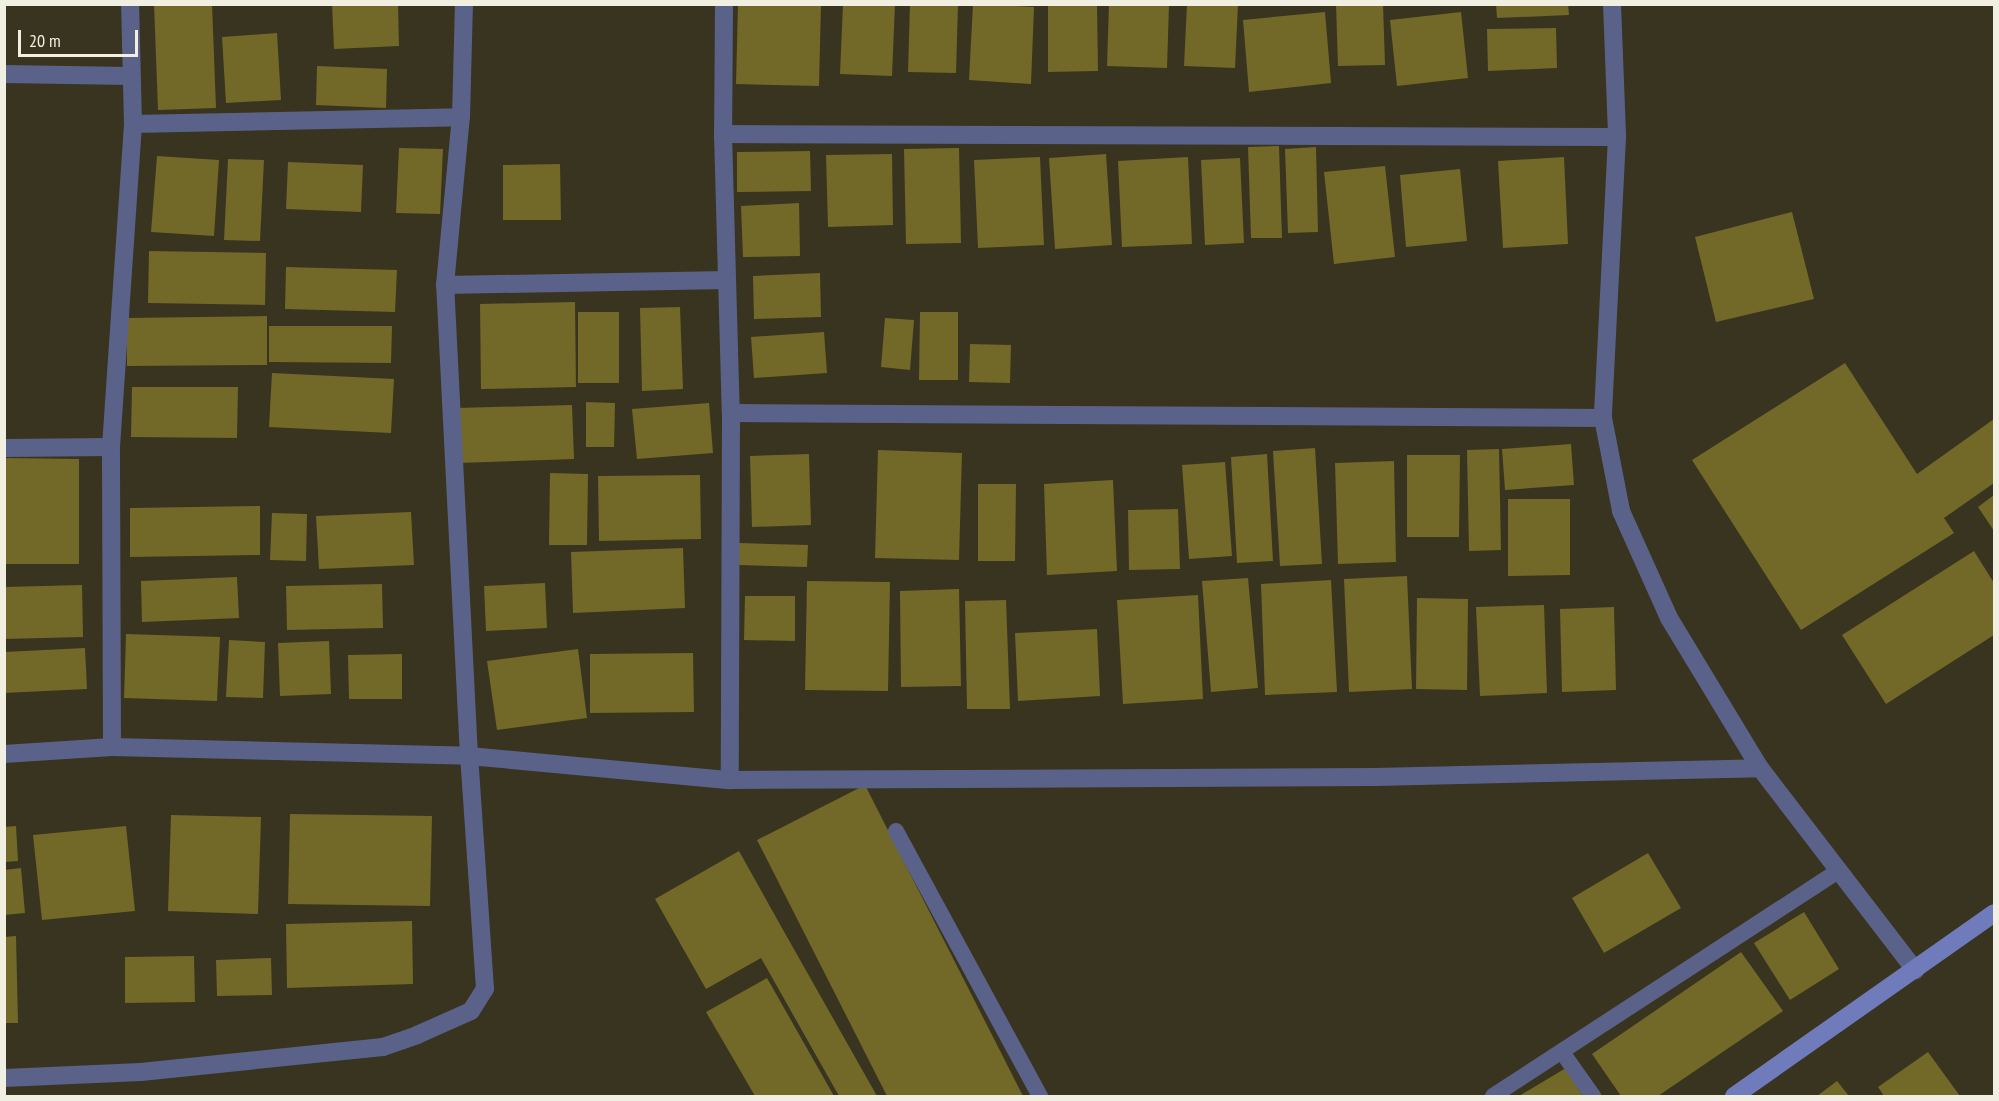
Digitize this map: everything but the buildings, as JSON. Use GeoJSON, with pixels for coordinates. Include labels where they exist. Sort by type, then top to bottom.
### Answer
{"type":"FeatureCollection","features":[{"type":"Feature","properties":{"kind":"street"},"geometry":{"type":"LineString","coordinates":[[112,747],[111,447],[133,124],[130,4]]}},
{"type":"Feature","properties":{"kind":"street"},"geometry":{"type":"LineString","coordinates":[[4,1078],[141,1072],[383,1047],[471,1011],[485,989],[469,756],[445,285],[461,117],[464,4]]}},
{"type":"Feature","properties":{"kind":"street"},"geometry":{"type":"LineString","coordinates":[[724,4],[723,134],[731,412],[730,780]]}},
{"type":"Feature","properties":{"kind":"street"},"geometry":{"type":"LineString","coordinates":[[1611,4],[1617,137],[1603,418],[1621,511],[1664,607],[1760,768],[1915,969]]}},
{"type":"Feature","properties":{"kind":"street"},"geometry":{"type":"LineString","coordinates":[[4,74],[130,76]]}},
{"type":"Feature","properties":{"kind":"street"},"geometry":{"type":"LineString","coordinates":[[133,124],[461,117]]}},
{"type":"Feature","properties":{"kind":"street"},"geometry":{"type":"LineString","coordinates":[[723,134],[1617,137]]}},
{"type":"Feature","properties":{"kind":"street"},"geometry":{"type":"LineString","coordinates":[[445,285],[727,280]]}},
{"type":"Feature","properties":{"kind":"street"},"geometry":{"type":"LineString","coordinates":[[731,412],[1603,418]]}},
{"type":"Feature","properties":{"kind":"street"},"geometry":{"type":"LineString","coordinates":[[4,448],[111,447]]}},
{"type":"Feature","properties":{"kind":"street"},"geometry":{"type":"LineString","coordinates":[[4,754],[112,747],[469,756],[730,780],[1375,777],[1760,768]]}},
{"type":"Feature","properties":{"kind":"street"},"geometry":{"type":"LineString","coordinates":[[1734,1096],[1995,913]]}},
{"type":"Feature","properties":{"kind":"lane"},"geometry":{"type":"LineString","coordinates":[[896,831],[1040,1096]]}},
{"type":"Feature","properties":{"kind":"lane"},"geometry":{"type":"LineString","coordinates":[[1493,1096],[1838,871]]}},
{"type":"Feature","properties":{"kind":"lane"},"geometry":{"type":"LineString","coordinates":[[1562,1052],[1593,1096]]}}]}
